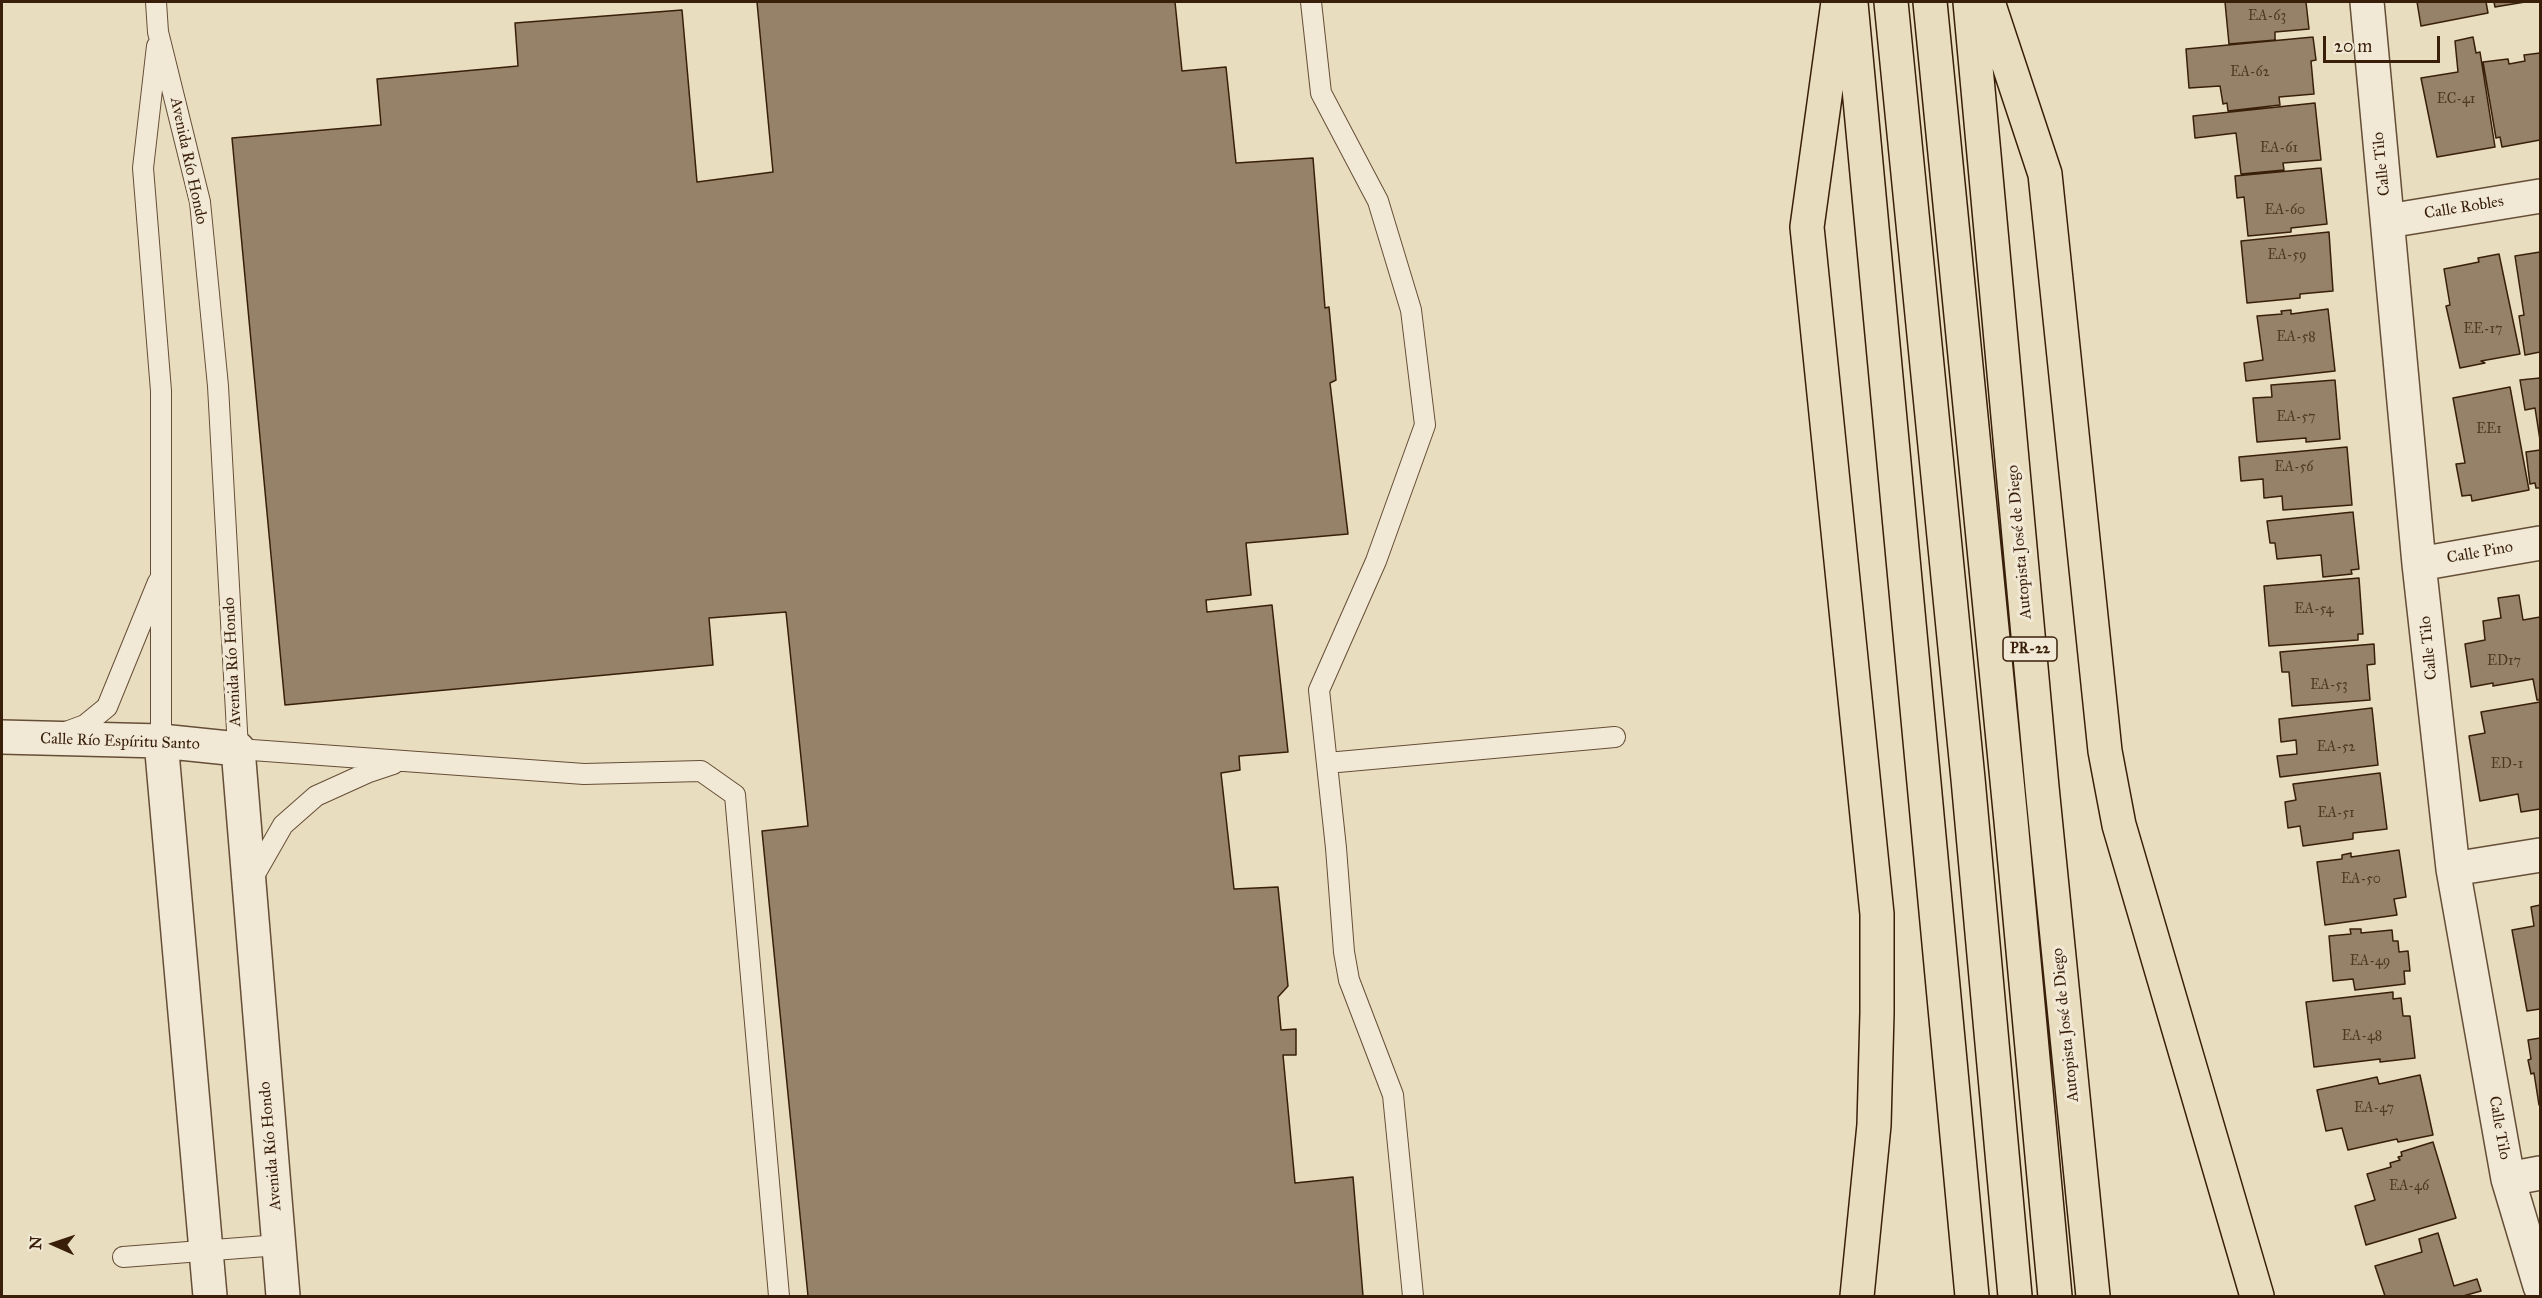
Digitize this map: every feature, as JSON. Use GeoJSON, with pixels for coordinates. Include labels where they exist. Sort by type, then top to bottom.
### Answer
{"type":"FeatureCollection","features":[{"type":"Feature","properties":{"kind":"highway"},"geometry":{"type":"LineString","coordinates":[[1838,2],[1807,227],[1876,914],[1877,1013],[1874,1125],[1857,1296]]}},
{"type":"Feature","properties":{"kind":"highway"},"geometry":{"type":"LineString","coordinates":[[1850,2],[1972,1296]]}},
{"type":"Feature","properties":{"kind":"highway"},"geometry":{"type":"LineString","coordinates":[[1892,2],[1968,779],[2015,1296]]}},
{"type":"Feature","properties":{"kind":"highway"},"geometry":{"type":"LineString","coordinates":[[1930,2],[2011,821],[2055,1296]]}},
{"type":"Feature","properties":{"kind":"highway","name":"Autopista José de Diego"},"geometry":{"type":"LineString","coordinates":[[1970,2],[2042,787],[2093,1296]]}},
{"type":"Feature","properties":{"kind":"highway"},"geometry":{"type":"LineString","coordinates":[[1988,2],[2045,174],[2105,751],[2117,814],[2257,1296]]}},
{"type":"Feature","properties":{"kind":"street","name":"Calle Tilo"},"geometry":{"type":"LineString","coordinates":[[2367,2],[2419,564],[2454,869],[2508,1179],[2541,1286]]}},
{"type":"Feature","properties":{"kind":"street","name":"Calle Robles"},"geometry":{"type":"LineString","coordinates":[[2388,221],[2541,196]]}},
{"type":"Feature","properties":{"kind":"street","name":"Calle Pino"},"geometry":{"type":"LineString","coordinates":[[2419,564],[2541,543]]}},
{"type":"Feature","properties":{"kind":"street","name":"Calle Río Espíritu Santo"},"geometry":{"type":"LineString","coordinates":[[2,737],[46,740],[161,741],[238,749]]}},
{"type":"Feature","properties":{"kind":"street","name":"Avenida Río Hondo"},"geometry":{"type":"LineString","coordinates":[[161,741],[210,1296]]}},
{"type":"Feature","properties":{"kind":"street","name":"Avenida Río Hondo"},"geometry":{"type":"LineString","coordinates":[[238,749],[283,1296]]}},
{"type":"Feature","properties":{"kind":"street"},"geometry":{"type":"LineString","coordinates":[[2454,869],[2541,855]]}},
{"type":"Feature","properties":{"kind":"street"},"geometry":{"type":"LineString","coordinates":[[2508,1179],[2541,1173]]}},
{"type":"Feature","properties":{"kind":"lane","name":"Avenida Río Hondo"},"geometry":{"type":"LineString","coordinates":[[156,2],[158,32],[200,202],[218,386],[238,749]]}},
{"type":"Feature","properties":{"kind":"lane"},"geometry":{"type":"LineString","coordinates":[[1311,2],[1321,93],[1378,201],[1411,310],[1425,425],[1376,561],[1319,690],[1344,952],[1350,980],[1393,1095],[1413,1296]]}},
{"type":"Feature","properties":{"kind":"lane","name":"Avenida Río Hondo"},"geometry":{"type":"LineString","coordinates":[[158,32],[143,168],[161,391],[161,741]]}},
{"type":"Feature","properties":{"kind":"lane"},"geometry":{"type":"LineString","coordinates":[[46,740],[85,725],[107,708],[161,574]]}},
{"type":"Feature","properties":{"kind":"lane"},"geometry":{"type":"LineString","coordinates":[[1327,763],[1615,737]]}},
{"type":"Feature","properties":{"kind":"lane"},"geometry":{"type":"LineString","coordinates":[[238,749],[584,774],[701,771],[735,795],[779,1296]]}},
{"type":"Feature","properties":{"kind":"lane"},"geometry":{"type":"LineString","coordinates":[[249,884],[283,825],[316,795],[369,772],[404,761]]}},
{"type":"Feature","properties":{"kind":"lane"},"geometry":{"type":"LineString","coordinates":[[123,1257],[279,1245]]}},
{"type":"Feature","properties":{"kind":"building"},"geometry":{"type":"Polygon","coordinates":[[[757,2],[1175,2],[1182,71],[1226,67],[1236,163],[1313,158],[1325,308],[1329,307],[1336,380],[1330,383],[1348,534],[1246,543],[1251,595],[1206,600],[1207,612],[1272,605],[1288,752],[1239,756],[1240,770],[1221,773],[1234,889],[1278,887],[1288,986],[1278,997],[1281,1030],[1296,1029],[1296,1055],[1283,1055],[1295,1183],[1353,1177],[1363,1296],[808,1296],[762,831],[808,826],[786,612],[709,618],[713,665],[285,705],[232,138],[381,125],[377,79],[518,66],[515,23],[682,10],[697,182],[773,172],[757,2]]]}},
{"type":"Feature","properties":{"kind":"building"},"geometry":{"type":"Polygon","coordinates":[[[2225,2],[2306,2],[2309,29],[2275,32],[2275,40],[2229,44],[2225,2]]]}},
{"type":"Feature","properties":{"kind":"building"},"geometry":{"type":"Polygon","coordinates":[[[2417,2],[2486,2],[2488,13],[2421,26],[2417,2]]]}},
{"type":"Feature","properties":{"kind":"building"},"geometry":{"type":"Polygon","coordinates":[[[2494,2],[2525,2],[2495,7],[2494,2]]]}},
{"type":"Feature","properties":{"kind":"building"},"geometry":{"type":"Polygon","coordinates":[[[2313,37],[2316,60],[2311,61],[2314,94],[2279,97],[2280,105],[2228,111],[2227,103],[2223,104],[2220,86],[2189,88],[2186,49],[2313,37]]]}},
{"type":"Feature","properties":{"kind":"building"},"geometry":{"type":"Polygon","coordinates":[[[2473,37],[2476,53],[2480,52],[2495,147],[2437,157],[2421,78],[2458,72],[2455,41],[2473,37]]]}},
{"type":"Feature","properties":{"kind":"building"},"geometry":{"type":"Polygon","coordinates":[[[2540,53],[2540,140],[2502,147],[2500,137],[2496,138],[2483,62],[2508,59],[2509,64],[2525,61],[2524,55],[2540,53]]]}},
{"type":"Feature","properties":{"kind":"building"},"geometry":{"type":"Polygon","coordinates":[[[2315,103],[2321,160],[2283,163],[2284,170],[2241,174],[2236,133],[2195,138],[2193,116],[2315,103]]]}},
{"type":"Feature","properties":{"kind":"building"},"geometry":{"type":"Polygon","coordinates":[[[2321,168],[2327,224],[2291,228],[2291,232],[2248,236],[2244,197],[2237,198],[2235,176],[2321,168]]]}},
{"type":"Feature","properties":{"kind":"building"},"geometry":{"type":"Polygon","coordinates":[[[2329,232],[2333,291],[2300,294],[2300,298],[2247,303],[2241,241],[2329,232]]]}},
{"type":"Feature","properties":{"kind":"building"},"geometry":{"type":"Polygon","coordinates":[[[2540,252],[2540,352],[2525,355],[2519,316],[2524,315],[2515,256],[2540,252]]]}},
{"type":"Feature","properties":{"kind":"building"},"geometry":{"type":"Polygon","coordinates":[[[2499,254],[2520,354],[2481,361],[2485,363],[2460,368],[2446,306],[2450,305],[2444,269],[2479,262],[2478,258],[2499,254]]]}},
{"type":"Feature","properties":{"kind":"building"},"geometry":{"type":"Polygon","coordinates":[[[2328,309],[2335,371],[2246,381],[2244,363],[2263,360],[2257,316],[2282,314],[2281,311],[2291,310],[2291,314],[2328,309]]]}},
{"type":"Feature","properties":{"kind":"building"},"geometry":{"type":"Polygon","coordinates":[[[2540,378],[2540,440],[2535,408],[2525,410],[2520,380],[2540,378]]]}},
{"type":"Feature","properties":{"kind":"building"},"geometry":{"type":"Polygon","coordinates":[[[2335,380],[2340,439],[2306,442],[2306,438],[2257,442],[2253,398],[2272,397],[2271,385],[2335,380]]]}},
{"type":"Feature","properties":{"kind":"building"},"geometry":{"type":"Polygon","coordinates":[[[2510,387],[2529,490],[2472,501],[2471,495],[2462,496],[2456,464],[2465,463],[2453,398],[2510,387]]]}},
{"type":"Feature","properties":{"kind":"building"},"geometry":{"type":"Polygon","coordinates":[[[2347,447],[2352,505],[2283,510],[2282,496],[2264,498],[2263,479],[2241,481],[2239,457],[2347,447]]]}},
{"type":"Feature","properties":{"kind":"building"},"geometry":{"type":"Polygon","coordinates":[[[2540,450],[2540,488],[2536,488],[2535,483],[2530,484],[2526,452],[2540,450]]]}},
{"type":"Feature","properties":{"kind":"building"},"geometry":{"type":"Polygon","coordinates":[[[2353,512],[2359,569],[2351,570],[2352,574],[2323,577],[2321,555],[2277,559],[2275,543],[2270,543],[2267,521],[2353,512]]]}},
{"type":"Feature","properties":{"kind":"building"},"geometry":{"type":"Polygon","coordinates":[[[2359,578],[2363,634],[2358,634],[2358,640],[2269,646],[2264,586],[2359,578]]]}},
{"type":"Feature","properties":{"kind":"building"},"geometry":{"type":"Polygon","coordinates":[[[2519,595],[2523,620],[2540,617],[2540,700],[2537,700],[2533,679],[2493,686],[2493,683],[2471,687],[2465,644],[2485,640],[2483,621],[2501,618],[2498,598],[2519,595]]]}},
{"type":"Feature","properties":{"kind":"building"},"geometry":{"type":"Polygon","coordinates":[[[2374,644],[2375,664],[2367,665],[2370,700],[2292,706],[2289,672],[2282,672],[2280,652],[2374,644]]]}},
{"type":"Feature","properties":{"kind":"building"},"geometry":{"type":"Polygon","coordinates":[[[2540,702],[2540,809],[2521,812],[2518,794],[2480,801],[2469,736],[2485,733],[2481,712],[2540,702]]]}},
{"type":"Feature","properties":{"kind":"building"},"geometry":{"type":"Polygon","coordinates":[[[2372,708],[2378,765],[2280,777],[2277,756],[2297,754],[2296,740],[2281,742],[2279,719],[2372,708]]]}},
{"type":"Feature","properties":{"kind":"building"},"geometry":{"type":"Polygon","coordinates":[[[2380,773],[2387,829],[2353,833],[2353,839],[2303,846],[2300,826],[2288,828],[2285,802],[2296,800],[2293,784],[2380,773]]]}},
{"type":"Feature","properties":{"kind":"building"},"geometry":{"type":"Polygon","coordinates":[[[2399,850],[2406,897],[2394,899],[2397,915],[2325,925],[2317,862],[2342,859],[2342,855],[2351,853],[2351,857],[2399,850]]]}},
{"type":"Feature","properties":{"kind":"building"},"geometry":{"type":"Polygon","coordinates":[[[2540,905],[2540,1009],[2527,1011],[2512,930],[2534,926],[2531,907],[2540,905]]]}},
{"type":"Feature","properties":{"kind":"building"},"geometry":{"type":"Polygon","coordinates":[[[2350,929],[2361,929],[2361,933],[2392,930],[2393,941],[2398,941],[2399,952],[2408,951],[2410,971],[2404,971],[2405,984],[2355,990],[2353,979],[2333,981],[2329,936],[2351,934],[2350,929]]]}},
{"type":"Feature","properties":{"kind":"building"},"geometry":{"type":"Polygon","coordinates":[[[2393,992],[2393,999],[2401,998],[2403,1016],[2410,1016],[2415,1058],[2380,1062],[2380,1059],[2314,1067],[2306,1002],[2393,992]]]}},
{"type":"Feature","properties":{"kind":"building"},"geometry":{"type":"Polygon","coordinates":[[[2540,1038],[2539,1105],[2534,1073],[2531,1074],[2528,1060],[2531,1059],[2528,1040],[2540,1038]]]}},
{"type":"Feature","properties":{"kind":"building"},"geometry":{"type":"Polygon","coordinates":[[[2420,1075],[2433,1135],[2398,1142],[2397,1139],[2348,1150],[2342,1128],[2326,1131],[2317,1090],[2377,1077],[2379,1084],[2420,1075]]]}},
{"type":"Feature","properties":{"kind":"building"},"geometry":{"type":"Polygon","coordinates":[[[2433,1142],[2456,1218],[2366,1245],[2355,1206],[2375,1200],[2367,1174],[2391,1167],[2390,1163],[2400,1160],[2398,1157],[2402,1156],[2401,1152],[2433,1142]]]}},
{"type":"Feature","properties":{"kind":"building"},"geometry":{"type":"Polygon","coordinates":[[[2438,1233],[2454,1286],[2477,1279],[2481,1291],[2463,1296],[2385,1296],[2375,1266],[2422,1252],[2419,1239],[2438,1233]]]}}]}
